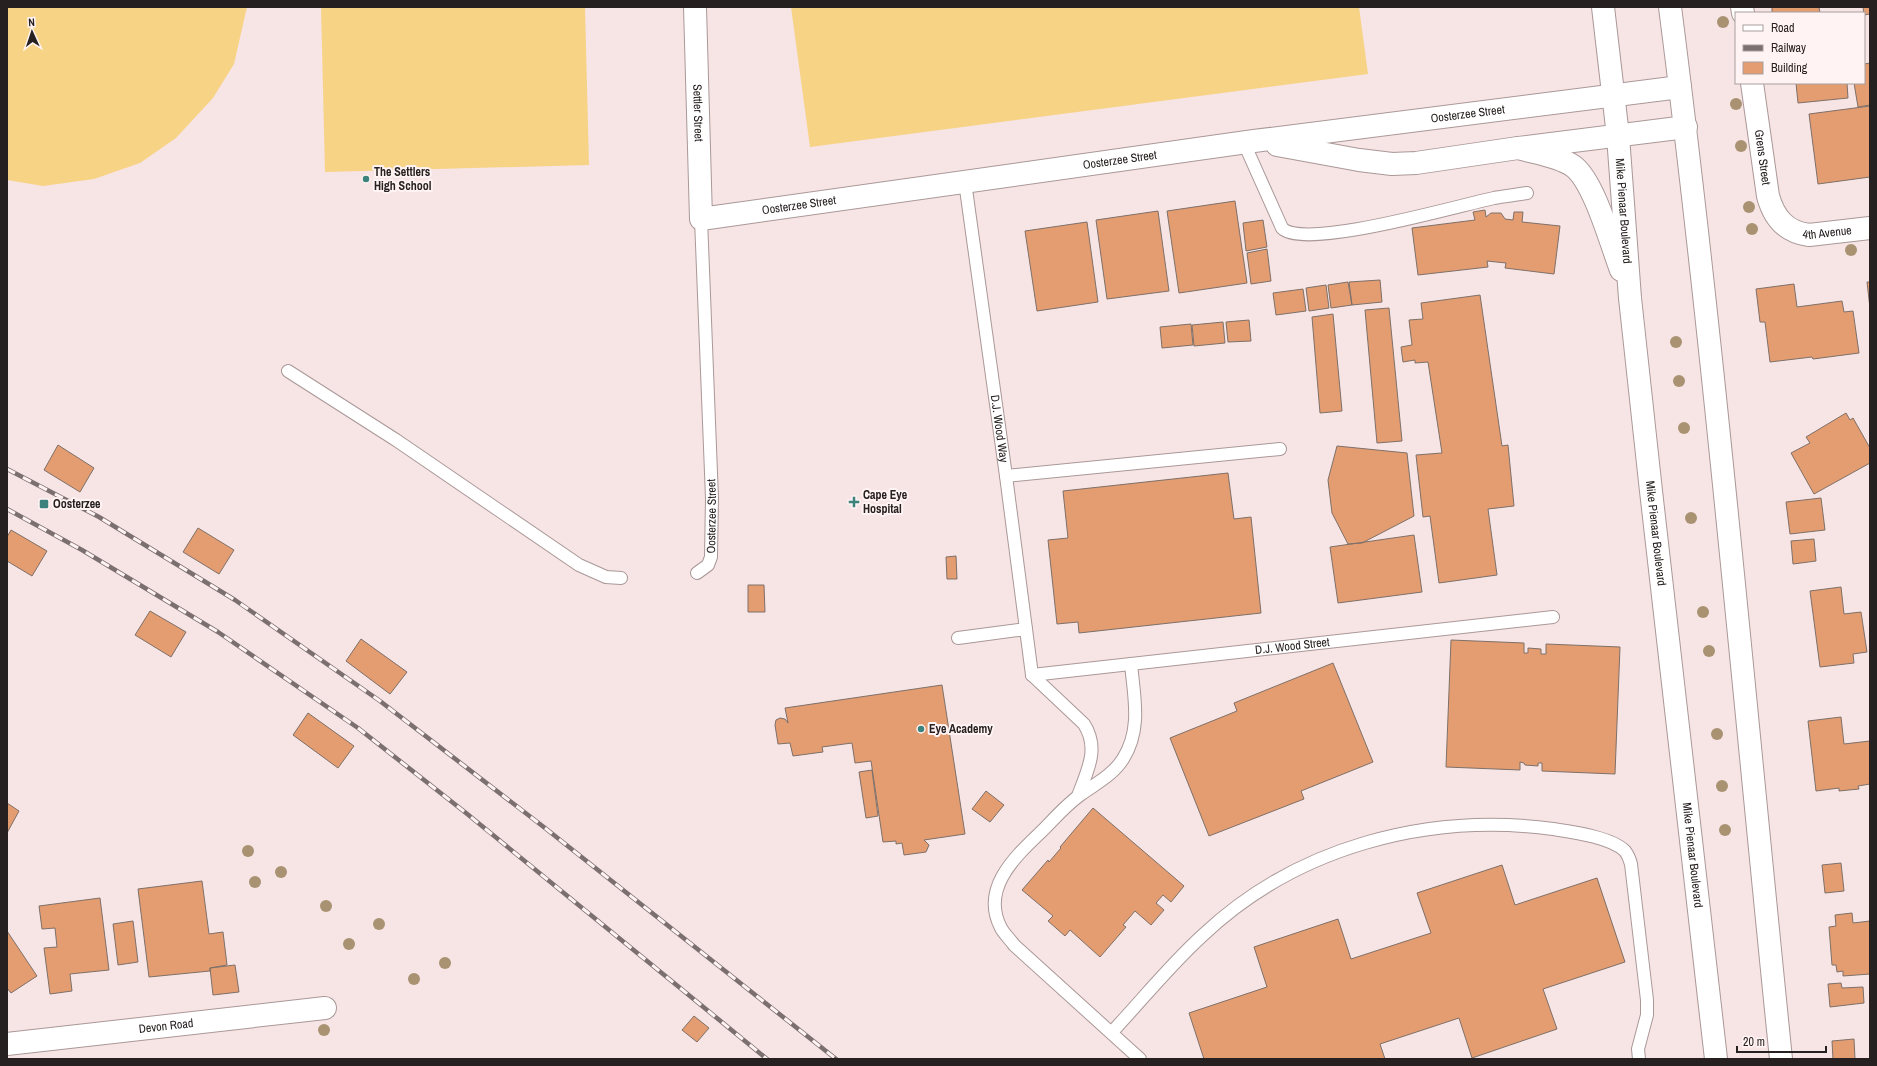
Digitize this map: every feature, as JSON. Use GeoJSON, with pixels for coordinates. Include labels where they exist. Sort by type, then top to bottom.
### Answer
{"type":"FeatureCollection","features":[{"type":"Feature","properties":{"kind":"main road","name":"Settler Street"},"geometry":{"type":"LineString","coordinates":[[695,7],[701,219]]}},
{"type":"Feature","properties":{"kind":"main road","name":"Mike Pienaar Boulevard"},"geometry":{"type":"LineString","coordinates":[[1603,7],[1618,136],[1630,298],[1716,1059]]}},
{"type":"Feature","properties":{"kind":"main road"},"geometry":{"type":"LineString","coordinates":[[1670,7],[1686,127],[1727,509],[1781,1059]]}},
{"type":"Feature","properties":{"kind":"main road","name":"Grens Street"},"geometry":{"type":"LineString","coordinates":[[1752,84],[1768,196],[1773,212],[1786,226]]}},
{"type":"Feature","properties":{"kind":"main road","name":"Oosterzee Street"},"geometry":{"type":"LineString","coordinates":[[701,219],[1249,142],[1680,87]]}},
{"type":"Feature","properties":{"kind":"main road","name":"Oosterzee Street"},"geometry":{"type":"LineString","coordinates":[[1249,142],[1392,164],[1441,160],[1518,148],[1686,127]]}},
{"type":"Feature","properties":{"kind":"main road"},"geometry":{"type":"LineString","coordinates":[[1518,148],[1564,162],[1572,166],[1584,178],[1600,213],[1630,298]]}},
{"type":"Feature","properties":{"kind":"main road","name":"4th Avenue"},"geometry":{"type":"LineString","coordinates":[[1786,226],[1800,234],[1809,235],[1870,228]]}},
{"type":"Feature","properties":{"kind":"main road","name":"Devon Road"},"geometry":{"type":"LineString","coordinates":[[7,1044],[325,1008]]}},
{"type":"Feature","properties":{"kind":"lane"},"geometry":{"type":"LineString","coordinates":[[1249,142],[1282,228],[1285,232],[1295,235],[1347,231],[1436,214],[1493,198],[1527,193]]}},
{"type":"Feature","properties":{"kind":"lane","name":"D.J. Wood Way"},"geometry":{"type":"LineString","coordinates":[[964,182],[1006,476],[1032,675]]}},
{"type":"Feature","properties":{"kind":"lane","name":"Oosterzee Street"},"geometry":{"type":"LineString","coordinates":[[697,574],[708,565],[711,557],[712,498],[701,219]]}},
{"type":"Feature","properties":{"kind":"lane"},"geometry":{"type":"LineString","coordinates":[[288,371],[396,440],[579,565],[606,577],[620,578]]}},
{"type":"Feature","properties":{"kind":"lane"},"geometry":{"type":"LineString","coordinates":[[1006,476],[1280,449]]}},
{"type":"Feature","properties":{"kind":"lane","name":"D.J. Wood Street"},"geometry":{"type":"LineString","coordinates":[[1032,675],[1553,617]]}},
{"type":"Feature","properties":{"kind":"lane"},"geometry":{"type":"LineString","coordinates":[[958,638],[1026,629]]}},
{"type":"Feature","properties":{"kind":"lane"},"geometry":{"type":"LineString","coordinates":[[1131,664],[1136,717],[1134,732],[1129,747],[1115,769],[1105,779],[1078,796],[1017,854],[1004,872],[995,895],[995,910],[1001,928],[1014,945],[1112,1032],[1140,1059]]}},
{"type":"Feature","properties":{"kind":"lane"},"geometry":{"type":"LineString","coordinates":[[1032,675],[1084,724],[1088,732],[1091,741],[1092,753],[1078,796]]}},
{"type":"Feature","properties":{"kind":"lane"},"geometry":{"type":"LineString","coordinates":[[1112,1032],[1202,935],[1259,891],[1290,873],[1342,850],[1390,835],[1426,828],[1462,824],[1499,824],[1535,827],[1582,834],[1617,845],[1625,851],[1629,857],[1647,1000],[1647,1015],[1639,1054]]}},
{"type":"Feature","properties":{"kind":"shaded area"},"geometry":{"type":"Polygon","coordinates":[[[7,7],[247,7],[234,64],[213,98],[176,138],[140,163],[94,179],[43,186],[7,180],[7,7]]]}},
{"type":"Feature","properties":{"kind":"shaded area"},"geometry":{"type":"Polygon","coordinates":[[[321,7],[585,7],[589,165],[325,172],[321,7]]]}},
{"type":"Feature","properties":{"kind":"shaded area"},"geometry":{"type":"Polygon","coordinates":[[[791,7],[1359,7],[1368,74],[810,147],[791,7]]]}},
{"type":"Feature","properties":{"kind":"building"},"geometry":{"type":"Polygon","coordinates":[[[1772,7],[1819,7],[1820,12],[1772,12],[1772,7]]]}},
{"type":"Feature","properties":{"kind":"building"},"geometry":{"type":"Polygon","coordinates":[[[1863,7],[1870,7],[1870,14],[1865,15],[1865,12],[1864,12],[1863,7]]]}},
{"type":"Feature","properties":{"kind":"building"},"geometry":{"type":"Polygon","coordinates":[[[1870,63],[1870,105],[1858,107],[1854,84],[1865,84],[1865,64],[1870,63]]]}},
{"type":"Feature","properties":{"kind":"building"},"geometry":{"type":"Polygon","coordinates":[[[1796,84],[1847,84],[1848,98],[1798,103],[1796,84]]]}},
{"type":"Feature","properties":{"kind":"building"},"geometry":{"type":"Polygon","coordinates":[[[1870,106],[1870,177],[1818,184],[1809,114],[1870,106]]]}},
{"type":"Feature","properties":{"kind":"building"},"geometry":{"type":"Polygon","coordinates":[[[1235,201],[1247,283],[1179,293],[1167,211],[1235,201]]]}},
{"type":"Feature","properties":{"kind":"building"},"geometry":{"type":"Polygon","coordinates":[[[1485,210],[1486,217],[1491,213],[1501,213],[1505,219],[1513,220],[1514,212],[1523,212],[1522,222],[1560,226],[1554,274],[1505,268],[1506,263],[1487,261],[1488,267],[1418,275],[1412,228],[1475,220],[1473,212],[1485,210]]]}},
{"type":"Feature","properties":{"kind":"building"},"geometry":{"type":"Polygon","coordinates":[[[1158,211],[1169,291],[1107,299],[1096,220],[1158,211]]]}},
{"type":"Feature","properties":{"kind":"building"},"geometry":{"type":"Polygon","coordinates":[[[1263,220],[1267,247],[1246,251],[1243,223],[1263,220]]]}},
{"type":"Feature","properties":{"kind":"building"},"geometry":{"type":"Polygon","coordinates":[[[1087,222],[1098,302],[1037,311],[1025,231],[1087,222]]]}},
{"type":"Feature","properties":{"kind":"building"},"geometry":{"type":"Polygon","coordinates":[[[1267,249],[1271,281],[1251,284],[1247,253],[1267,249]]]}},
{"type":"Feature","properties":{"kind":"building"},"geometry":{"type":"Polygon","coordinates":[[[1380,280],[1382,302],[1352,305],[1349,282],[1380,280]]]}},
{"type":"Feature","properties":{"kind":"building"},"geometry":{"type":"Polygon","coordinates":[[[1348,282],[1352,305],[1331,308],[1328,285],[1348,282]]]}},
{"type":"Feature","properties":{"kind":"building"},"geometry":{"type":"Polygon","coordinates":[[[1867,282],[1870,282],[1870,308],[1867,282]]]}},
{"type":"Feature","properties":{"kind":"building"},"geometry":{"type":"Polygon","coordinates":[[[1794,284],[1797,307],[1842,301],[1844,312],[1853,311],[1859,353],[1813,359],[1812,357],[1770,362],[1765,322],[1760,322],[1756,289],[1794,284]]]}},
{"type":"Feature","properties":{"kind":"building"},"geometry":{"type":"Polygon","coordinates":[[[1326,285],[1329,308],[1309,311],[1306,288],[1326,285]]]}},
{"type":"Feature","properties":{"kind":"building"},"geometry":{"type":"Polygon","coordinates":[[[1303,289],[1306,311],[1276,315],[1273,293],[1303,289]]]}},
{"type":"Feature","properties":{"kind":"building"},"geometry":{"type":"Polygon","coordinates":[[[1480,295],[1502,446],[1508,445],[1514,506],[1488,509],[1497,575],[1439,583],[1430,516],[1423,517],[1416,455],[1442,453],[1428,362],[1415,363],[1415,360],[1403,362],[1401,347],[1412,345],[1409,320],[1423,319],[1421,303],[1480,295]]]}},
{"type":"Feature","properties":{"kind":"building"},"geometry":{"type":"Polygon","coordinates":[[[1389,308],[1402,441],[1377,443],[1365,310],[1389,308]]]}},
{"type":"Feature","properties":{"kind":"building"},"geometry":{"type":"Polygon","coordinates":[[[1333,314],[1342,411],[1320,413],[1312,317],[1333,314]]]}},
{"type":"Feature","properties":{"kind":"building"},"geometry":{"type":"Polygon","coordinates":[[[1249,320],[1251,341],[1228,342],[1226,322],[1249,320]]]}},
{"type":"Feature","properties":{"kind":"building"},"geometry":{"type":"Polygon","coordinates":[[[1223,322],[1225,343],[1194,346],[1192,325],[1223,322]]]}},
{"type":"Feature","properties":{"kind":"building"},"geometry":{"type":"Polygon","coordinates":[[[1191,324],[1193,345],[1162,348],[1160,327],[1191,324]]]}},
{"type":"Feature","properties":{"kind":"building"},"geometry":{"type":"Polygon","coordinates":[[[1846,413],[1850,420],[1853,418],[1870,448],[1870,463],[1814,494],[1791,453],[1810,443],[1806,437],[1846,413]]]}},
{"type":"Feature","properties":{"kind":"building"},"geometry":{"type":"Polygon","coordinates":[[[58,445],[94,468],[80,492],[44,470],[58,445]]]}},
{"type":"Feature","properties":{"kind":"building"},"geometry":{"type":"Polygon","coordinates":[[[1337,446],[1407,453],[1414,516],[1362,543],[1348,544],[1332,513],[1328,480],[1337,446]]]}},
{"type":"Feature","properties":{"kind":"building"},"geometry":{"type":"Polygon","coordinates":[[[1228,473],[1234,519],[1251,517],[1261,613],[1079,633],[1078,622],[1057,624],[1048,540],[1068,538],[1063,491],[1228,473]]]}},
{"type":"Feature","properties":{"kind":"building"},"geometry":{"type":"Polygon","coordinates":[[[1821,498],[1825,530],[1790,534],[1786,502],[1821,498]]]}},
{"type":"Feature","properties":{"kind":"building"},"geometry":{"type":"Polygon","coordinates":[[[198,528],[234,550],[219,574],[183,552],[198,528]]]}},
{"type":"Feature","properties":{"kind":"building"},"geometry":{"type":"Polygon","coordinates":[[[11,530],[47,551],[32,576],[7,561],[7,537],[11,530]]]}},
{"type":"Feature","properties":{"kind":"building"},"geometry":{"type":"Polygon","coordinates":[[[1414,535],[1422,592],[1338,603],[1330,547],[1414,535]]]}},
{"type":"Feature","properties":{"kind":"building"},"geometry":{"type":"Polygon","coordinates":[[[1814,539],[1816,561],[1793,564],[1791,541],[1814,539]]]}},
{"type":"Feature","properties":{"kind":"building"},"geometry":{"type":"Polygon","coordinates":[[[956,556],[957,579],[947,579],[946,557],[956,556]]]}},
{"type":"Feature","properties":{"kind":"building"},"geometry":{"type":"Polygon","coordinates":[[[748,585],[764,585],[765,612],[748,612],[748,585]]]}},
{"type":"Feature","properties":{"kind":"building"},"geometry":{"type":"Polygon","coordinates":[[[1841,587],[1844,614],[1861,612],[1867,652],[1853,654],[1854,663],[1820,667],[1810,591],[1841,587]]]}},
{"type":"Feature","properties":{"kind":"building"},"geometry":{"type":"Polygon","coordinates":[[[150,611],[186,632],[171,657],[135,635],[150,611]]]}},
{"type":"Feature","properties":{"kind":"building"},"geometry":{"type":"Polygon","coordinates":[[[361,639],[407,672],[390,694],[346,661],[361,639]]]}},
{"type":"Feature","properties":{"kind":"building"},"geometry":{"type":"Polygon","coordinates":[[[1451,640],[1524,643],[1524,653],[1528,653],[1528,648],[1541,649],[1541,654],[1546,654],[1546,644],[1620,647],[1615,774],[1542,771],[1542,763],[1538,763],[1538,766],[1525,765],[1524,763],[1520,762],[1520,770],[1446,767],[1451,640]]]}},
{"type":"Feature","properties":{"kind":"building"},"geometry":{"type":"Polygon","coordinates":[[[1333,663],[1373,762],[1301,791],[1304,799],[1209,836],[1170,738],[1237,711],[1234,703],[1333,663]]]}},
{"type":"Feature","properties":{"kind":"building"},"geometry":{"type":"Polygon","coordinates":[[[942,685],[965,834],[924,840],[929,845],[926,852],[904,855],[902,843],[896,844],[896,841],[883,842],[871,761],[855,763],[852,743],[822,747],[823,752],[793,756],[790,743],[778,744],[775,725],[776,720],[780,718],[785,719],[788,723],[785,708],[942,685]]]}},
{"type":"Feature","properties":{"kind":"building"},"geometry":{"type":"Polygon","coordinates":[[[308,713],[354,746],[338,768],[293,735],[308,713]]]}},
{"type":"Feature","properties":{"kind":"building"},"geometry":{"type":"Polygon","coordinates":[[[1841,717],[1844,744],[1870,741],[1870,784],[1858,786],[1859,789],[1839,791],[1839,788],[1816,791],[1808,721],[1841,717]]]}},
{"type":"Feature","properties":{"kind":"building"},"geometry":{"type":"Polygon","coordinates":[[[872,770],[878,816],[866,818],[859,772],[872,770]]]}},
{"type":"Feature","properties":{"kind":"building"},"geometry":{"type":"Polygon","coordinates":[[[986,791],[1004,805],[990,822],[972,809],[986,791]]]}},
{"type":"Feature","properties":{"kind":"building"},"geometry":{"type":"Polygon","coordinates":[[[7,803],[19,811],[7,833],[7,803]]]}},
{"type":"Feature","properties":{"kind":"building"},"geometry":{"type":"Polygon","coordinates":[[[1093,808],[1184,886],[1171,902],[1163,895],[1156,903],[1164,910],[1151,925],[1135,911],[1123,925],[1126,927],[1100,957],[1070,930],[1065,936],[1048,921],[1053,916],[1022,890],[1048,860],[1049,862],[1093,808]]]}},
{"type":"Feature","properties":{"kind":"building"},"geometry":{"type":"Polygon","coordinates":[[[1841,863],[1844,891],[1825,893],[1822,865],[1841,863]]]}},
{"type":"Feature","properties":{"kind":"building"},"geometry":{"type":"Polygon","coordinates":[[[1502,865],[1515,905],[1597,878],[1625,962],[1543,989],[1557,1029],[1472,1058],[1459,1018],[1380,1044],[1385,1059],[1204,1059],[1189,1013],[1267,987],[1254,947],[1338,919],[1351,959],[1431,933],[1417,893],[1502,865]]]}},
{"type":"Feature","properties":{"kind":"building"},"geometry":{"type":"Polygon","coordinates":[[[202,881],[209,934],[223,932],[227,965],[210,968],[210,971],[149,977],[138,889],[202,881]]]}},
{"type":"Feature","properties":{"kind":"building"},"geometry":{"type":"Polygon","coordinates":[[[100,898],[109,970],[70,974],[72,991],[50,994],[44,948],[57,947],[55,928],[42,929],[39,906],[100,898]]]}},
{"type":"Feature","properties":{"kind":"building"},"geometry":{"type":"Polygon","coordinates":[[[1852,913],[1853,923],[1870,921],[1870,974],[1843,976],[1843,971],[1837,972],[1836,965],[1832,965],[1829,927],[1836,926],[1835,915],[1852,913]]]}},
{"type":"Feature","properties":{"kind":"building"},"geometry":{"type":"Polygon","coordinates":[[[133,921],[138,962],[118,965],[113,924],[133,921]]]}},
{"type":"Feature","properties":{"kind":"building"},"geometry":{"type":"Polygon","coordinates":[[[7,931],[37,976],[11,993],[7,988],[7,931]]]}},
{"type":"Feature","properties":{"kind":"building"},"geometry":{"type":"Polygon","coordinates":[[[235,965],[239,992],[213,995],[210,968],[235,965]]]}},
{"type":"Feature","properties":{"kind":"building"},"geometry":{"type":"Polygon","coordinates":[[[1841,983],[1842,988],[1863,987],[1864,1003],[1830,1007],[1828,984],[1841,983]]]}},
{"type":"Feature","properties":{"kind":"building"},"geometry":{"type":"Polygon","coordinates":[[[694,1016],[709,1028],[697,1042],[682,1030],[694,1016]]]}},
{"type":"Feature","properties":{"kind":"building"},"geometry":{"type":"Polygon","coordinates":[[[1854,1039],[1855,1059],[1833,1059],[1832,1041],[1854,1039]]]}},
{"type":"Feature","properties":{"kind":"railway"},"geometry":{"type":"LineString","coordinates":[[7,469],[99,517],[235,600],[380,701],[545,828],[836,1059]]}},
{"type":"Feature","properties":{"kind":"railway"},"geometry":{"type":"LineString","coordinates":[[7,509],[82,550],[218,632],[358,728],[466,813],[767,1059]]}},
{"type":"Feature","properties":{"kind":"place","name":"The Settlers High School"},"geometry":{"type":"Point","coordinates":[366,179]}},
{"type":"Feature","properties":{"kind":"place","name":"Cape Eye Hospital"},"geometry":{"type":"Point","coordinates":[854,502]}},
{"type":"Feature","properties":{"kind":"place","name":"Oosterzee"},"geometry":{"type":"Point","coordinates":[44,504]}},
{"type":"Feature","properties":{"kind":"place","name":"Eye Academy"},"geometry":{"type":"Point","coordinates":[921,729]}}]}
